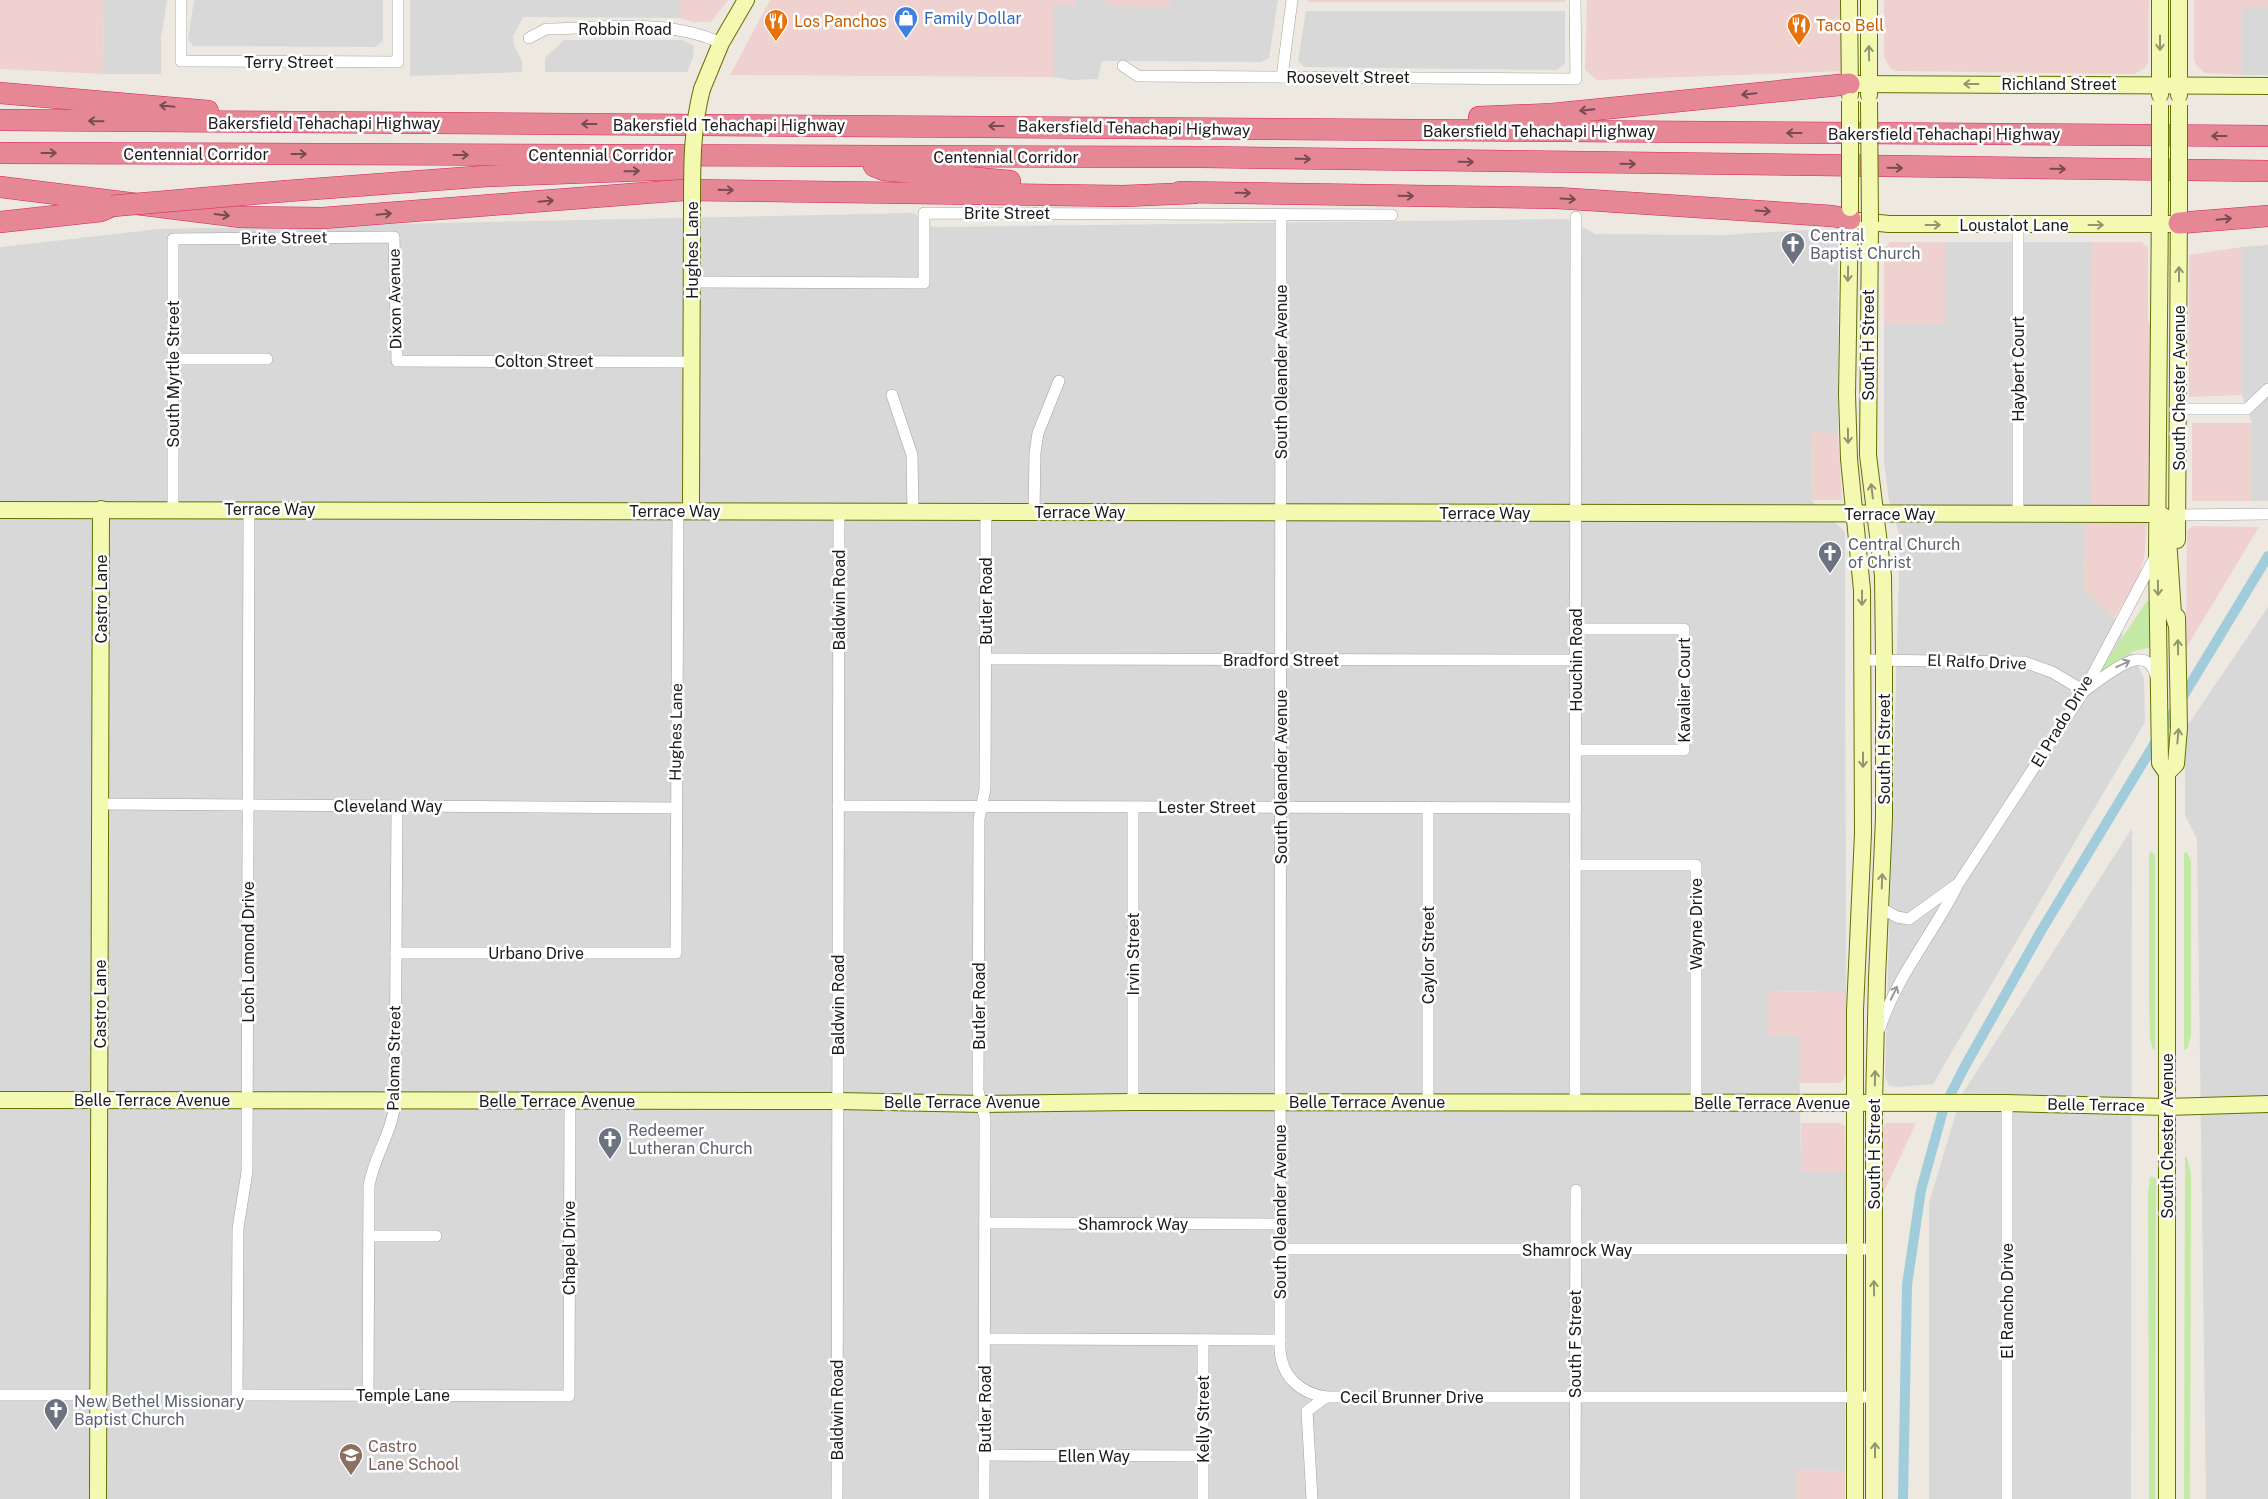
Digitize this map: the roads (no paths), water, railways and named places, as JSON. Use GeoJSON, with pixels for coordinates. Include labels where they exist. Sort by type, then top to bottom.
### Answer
{"type":"FeatureCollection","features":[{"type":"Feature","properties":{"kind":"highway"},"geometry":{"type":"LineString","coordinates":[[1220,129],[1552,114],[1856,90]]}},
{"type":"Feature","properties":{"kind":"highway"},"geometry":{"type":"LineString","coordinates":[[0,93],[170,106],[320,124]]}},
{"type":"Feature","properties":{"kind":"highway","name":"Bakersfield Tehachapi Highway"},"geometry":{"type":"LineString","coordinates":[[0,120],[320,124],[2268,136]]}},
{"type":"Feature","properties":{"kind":"highway","name":"Centennial Corridor"},"geometry":{"type":"LineString","coordinates":[[0,153],[1202,157]]}},
{"type":"Feature","properties":{"kind":"highway"},"geometry":{"type":"LineString","coordinates":[[10,217],[100,205],[112,206],[433,179],[544,173],[1038,163],[1202,157]]}},
{"type":"Feature","properties":{"kind":"highway","name":"Bakersfield Tehachapi Highway"},"geometry":{"type":"LineString","coordinates":[[1202,157],[1697,166],[2268,171]]}},
{"type":"Feature","properties":{"kind":"highway"},"geometry":{"type":"LineString","coordinates":[[874,166],[884,170],[985,179],[1194,193],[1557,198],[1857,216]]}},
{"type":"Feature","properties":{"kind":"highway"},"geometry":{"type":"LineString","coordinates":[[0,186],[234,217],[323,218],[684,190],[1124,196],[1194,193]]}},
{"type":"Feature","properties":{"kind":"highway"},"geometry":{"type":"LineString","coordinates":[[2173,217],[2268,216]]}},
{"type":"Feature","properties":{"kind":"street","name":"Terry Street"},"geometry":{"type":"LineString","coordinates":[[181,0],[181,61],[398,62],[398,0]]}},
{"type":"Feature","properties":{"kind":"street","name":"Hughes Lane"},"geometry":{"type":"LineString","coordinates":[[676,953],[676,808],[685,511],[692,362],[692,142],[695,113],[702,89],[721,43],[746,0]]}},
{"type":"Feature","properties":{"kind":"street"},"geometry":{"type":"LineString","coordinates":[[1282,77],[1292,0]]}},
{"type":"Feature","properties":{"kind":"street","name":"Roosevelt Street"},"geometry":{"type":"LineString","coordinates":[[1123,66],[1138,76],[1576,79],[1575,0]]}},
{"type":"Feature","properties":{"kind":"street","name":"South H Street"},"geometry":{"type":"LineString","coordinates":[[1849,0],[1856,90],[1857,216],[1868,455],[1883,576],[1884,818],[1874,1104],[1874,1499]]}},
{"type":"Feature","properties":{"kind":"street","name":"South H Street"},"geometry":{"type":"LineString","coordinates":[[1856,90],[1869,0]]}},
{"type":"Feature","properties":{"kind":"street","name":"South Chester Avenue"},"geometry":{"type":"LineString","coordinates":[[2160,0],[2160,203],[2173,217],[2178,409],[2178,696],[2176,764],[2167,773]]}},
{"type":"Feature","properties":{"kind":"street","name":"South Chester Avenue"},"geometry":{"type":"LineString","coordinates":[[2167,1499],[2167,773],[2160,763],[2157,554],[2161,315],[2173,217],[2179,105],[2179,0]]}},
{"type":"Feature","properties":{"kind":"street","name":"Robbin Road"},"geometry":{"type":"LineString","coordinates":[[529,38],[546,29],[665,28],[687,30],[721,43]]}},
{"type":"Feature","properties":{"kind":"street","name":"Richland Street"},"geometry":{"type":"LineString","coordinates":[[1856,90],[2268,86]]}},
{"type":"Feature","properties":{"kind":"street","name":"South H Street"},"geometry":{"type":"LineString","coordinates":[[1855,1499],[1854,1104],[1857,960],[1864,833],[1862,590],[1848,459],[1847,405],[1857,216],[1869,102],[1856,90]]}},
{"type":"Feature","properties":{"kind":"street","name":"Brite Street"},"geometry":{"type":"LineString","coordinates":[[692,282],[924,283],[924,213],[1392,215]]}},
{"type":"Feature","properties":{"kind":"street","name":"South Oleander Avenue"},"geometry":{"type":"LineString","coordinates":[[1280,1340],[1281,215]]}},
{"type":"Feature","properties":{"kind":"street","name":"Loustalot Lane"},"geometry":{"type":"LineString","coordinates":[[1857,216],[2018,225],[2173,217]]}},
{"type":"Feature","properties":{"kind":"street","name":"Houchin Road"},"geometry":{"type":"LineString","coordinates":[[1575,1102],[1576,217]]}},
{"type":"Feature","properties":{"kind":"street","name":"Haybert Court"},"geometry":{"type":"LineString","coordinates":[[2018,225],[2018,514]]}},
{"type":"Feature","properties":{"kind":"street","name":"Brite Street"},"geometry":{"type":"LineString","coordinates":[[173,239],[394,237]]}},
{"type":"Feature","properties":{"kind":"street","name":"Dixon Avenue"},"geometry":{"type":"LineString","coordinates":[[394,237],[397,361]]}},
{"type":"Feature","properties":{"kind":"street","name":"South Myrtle Street"},"geometry":{"type":"LineString","coordinates":[[173,239],[173,509]]}},
{"type":"Feature","properties":{"kind":"street"},"geometry":{"type":"LineString","coordinates":[[2161,315],[2166,331],[2167,382],[2170,396],[2178,409],[2247,409],[2268,389]]}},
{"type":"Feature","properties":{"kind":"street"},"geometry":{"type":"LineString","coordinates":[[173,359],[267,359]]}},
{"type":"Feature","properties":{"kind":"street","name":"Colton Street"},"geometry":{"type":"LineString","coordinates":[[397,361],[692,362]]}},
{"type":"Feature","properties":{"kind":"street"},"geometry":{"type":"LineString","coordinates":[[1034,512],[1035,460],[1038,433],[1059,381]]}},
{"type":"Feature","properties":{"kind":"street"},"geometry":{"type":"LineString","coordinates":[[892,395],[912,455],[913,511]]}},
{"type":"Feature","properties":{"kind":"street"},"geometry":{"type":"LineString","coordinates":[[2160,412],[2167,424],[2169,495],[2173,510],[2178,515],[2268,514]]}},
{"type":"Feature","properties":{"kind":"street","name":"Castro Lane"},"geometry":{"type":"LineString","coordinates":[[98,1499],[101,509]]}},
{"type":"Feature","properties":{"kind":"street","name":"Loch Lomond Drive"},"geometry":{"type":"LineString","coordinates":[[237,1395],[238,1228],[247,1172],[248,1100],[249,509]]}},
{"type":"Feature","properties":{"kind":"street","name":"Terrace Way"},"geometry":{"type":"LineString","coordinates":[[0,510],[2159,514]]}},
{"type":"Feature","properties":{"kind":"street","name":"Baldwin Road"},"geometry":{"type":"LineString","coordinates":[[837,1499],[839,511]]}},
{"type":"Feature","properties":{"kind":"street","name":"Butler Road"},"geometry":{"type":"LineString","coordinates":[[984,1499],[985,1118],[983,1104],[978,1091],[979,819],[985,789],[986,512]]}},
{"type":"Feature","properties":{"kind":"street"},"geometry":{"type":"LineString","coordinates":[[2159,514],[2165,518],[2168,527],[2172,600],[2177,626]]}},
{"type":"Feature","properties":{"kind":"street","name":"El Prado Drive"},"geometry":{"type":"LineString","coordinates":[[1876,1039],[1894,991],[1943,914],[1958,884],[2084,691],[2157,554]]}},
{"type":"Feature","properties":{"kind":"street","name":"Kavalier Court"},"geometry":{"type":"LineString","coordinates":[[1576,629],[1684,629],[1684,750],[1576,750]]}},
{"type":"Feature","properties":{"kind":"street","name":"Bradford Street"},"geometry":{"type":"LineString","coordinates":[[986,659],[1576,660]]}},
{"type":"Feature","properties":{"kind":"street"},"geometry":{"type":"LineString","coordinates":[[2084,691],[2116,668],[2131,660],[2140,659],[2150,665],[2156,676],[2159,696]]}},
{"type":"Feature","properties":{"kind":"street","name":"El Ralfo Drive"},"geometry":{"type":"LineString","coordinates":[[1862,660],[2024,662],[2052,672],[2084,691]]}},
{"type":"Feature","properties":{"kind":"street","name":"Cleveland Way"},"geometry":{"type":"LineString","coordinates":[[100,804],[676,808]]}},
{"type":"Feature","properties":{"kind":"street","name":"Paloma Street"},"geometry":{"type":"LineString","coordinates":[[368,1395],[368,1236],[371,1172],[390,1129],[395,1100],[397,806]]}},
{"type":"Feature","properties":{"kind":"street","name":"Lester Street"},"geometry":{"type":"LineString","coordinates":[[838,806],[1576,808]]}},
{"type":"Feature","properties":{"kind":"street","name":"Irvin Street"},"geometry":{"type":"LineString","coordinates":[[1133,807],[1133,1102]]}},
{"type":"Feature","properties":{"kind":"street","name":"Caylor Street"},"geometry":{"type":"LineString","coordinates":[[1428,807],[1428,1102]]}},
{"type":"Feature","properties":{"kind":"street","name":"Wayne Drive"},"geometry":{"type":"LineString","coordinates":[[1575,865],[1696,865],[1696,1103]]}},
{"type":"Feature","properties":{"kind":"street","name":"El Prado Drive"},"geometry":{"type":"LineString","coordinates":[[1881,908],[1897,917],[1909,919],[1958,884]]}},
{"type":"Feature","properties":{"kind":"street","name":"Urbano Drive"},"geometry":{"type":"LineString","coordinates":[[396,953],[676,953]]}},
{"type":"Feature","properties":{"kind":"street","name":"Belle Terrace Avenue"},"geometry":{"type":"LineString","coordinates":[[0,1100],[838,1101],[983,1104],[1133,1102],[1924,1104]]}},
{"type":"Feature","properties":{"kind":"street","name":"Chapel Drive"},"geometry":{"type":"LineString","coordinates":[[569,1396],[570,1101]]}},
{"type":"Feature","properties":{"kind":"street","name":"Belle Terrace"},"geometry":{"type":"LineString","coordinates":[[1924,1104],[2007,1103],[2166,1106],[2268,1104]]}},
{"type":"Feature","properties":{"kind":"street","name":"El Rancho Drive"},"geometry":{"type":"LineString","coordinates":[[2007,1103],[2007,1499]]}},
{"type":"Feature","properties":{"kind":"street","name":"South F Street"},"geometry":{"type":"LineString","coordinates":[[1575,1499],[1576,1190]]}},
{"type":"Feature","properties":{"kind":"street","name":"Shamrock Way"},"geometry":{"type":"LineString","coordinates":[[985,1223],[1280,1224]]}},
{"type":"Feature","properties":{"kind":"street"},"geometry":{"type":"LineString","coordinates":[[368,1236],[436,1236]]}},
{"type":"Feature","properties":{"kind":"street","name":"Shamrock Way"},"geometry":{"type":"LineString","coordinates":[[1280,1249],[1874,1249]]}},
{"type":"Feature","properties":{"kind":"street"},"geometry":{"type":"LineString","coordinates":[[985,1339],[1280,1340]]}},
{"type":"Feature","properties":{"kind":"street","name":"Kelly Street"},"geometry":{"type":"LineString","coordinates":[[1203,1340],[1203,1499]]}},
{"type":"Feature","properties":{"kind":"street","name":"Cecil Brunner Drive"},"geometry":{"type":"LineString","coordinates":[[1280,1340],[1280,1358],[1290,1379],[1307,1393],[1326,1397],[1875,1397]]}},
{"type":"Feature","properties":{"kind":"street"},"geometry":{"type":"LineString","coordinates":[[0,1395],[99,1395]]}},
{"type":"Feature","properties":{"kind":"street","name":"Temple Lane"},"geometry":{"type":"LineString","coordinates":[[237,1395],[569,1396]]}},
{"type":"Feature","properties":{"kind":"street"},"geometry":{"type":"LineString","coordinates":[[1312,1499],[1307,1411],[1326,1397]]}},
{"type":"Feature","properties":{"kind":"street","name":"Ellen Way"},"geometry":{"type":"LineString","coordinates":[[984,1455],[1203,1456]]}},
{"type":"Feature","properties":{"kind":"waterway"},"geometry":{"type":"LineString","coordinates":[[1903,1499],[1907,1285],[1921,1190],[1944,1107],[2041,931],[2268,556]]}},
{"type":"Feature","properties":{"kind":"place","name":"Family Dollar"},"geometry":{"type":"Point","coordinates":[906,39]}},
{"type":"Feature","properties":{"kind":"place","name":"Los Panchos"},"geometry":{"type":"Point","coordinates":[776,42]}},
{"type":"Feature","properties":{"kind":"place","name":"Taco Bell"},"geometry":{"type":"Point","coordinates":[1799,46]}},
{"type":"Feature","properties":{"kind":"place","name":"Central Baptist Church"},"geometry":{"type":"Point","coordinates":[1793,265]}},
{"type":"Feature","properties":{"kind":"place","name":"Central Church of Christ"},"geometry":{"type":"Point","coordinates":[1830,574]}},
{"type":"Feature","properties":{"kind":"place","name":"Redeemer Lutheran Church"},"geometry":{"type":"Point","coordinates":[610,1160]}},
{"type":"Feature","properties":{"kind":"place","name":"New Bethel Missionary Baptist Church"},"geometry":{"type":"Point","coordinates":[56,1431]}},
{"type":"Feature","properties":{"kind":"place","name":"Castro Lane School"},"geometry":{"type":"Point","coordinates":[351,1476]}}]}
